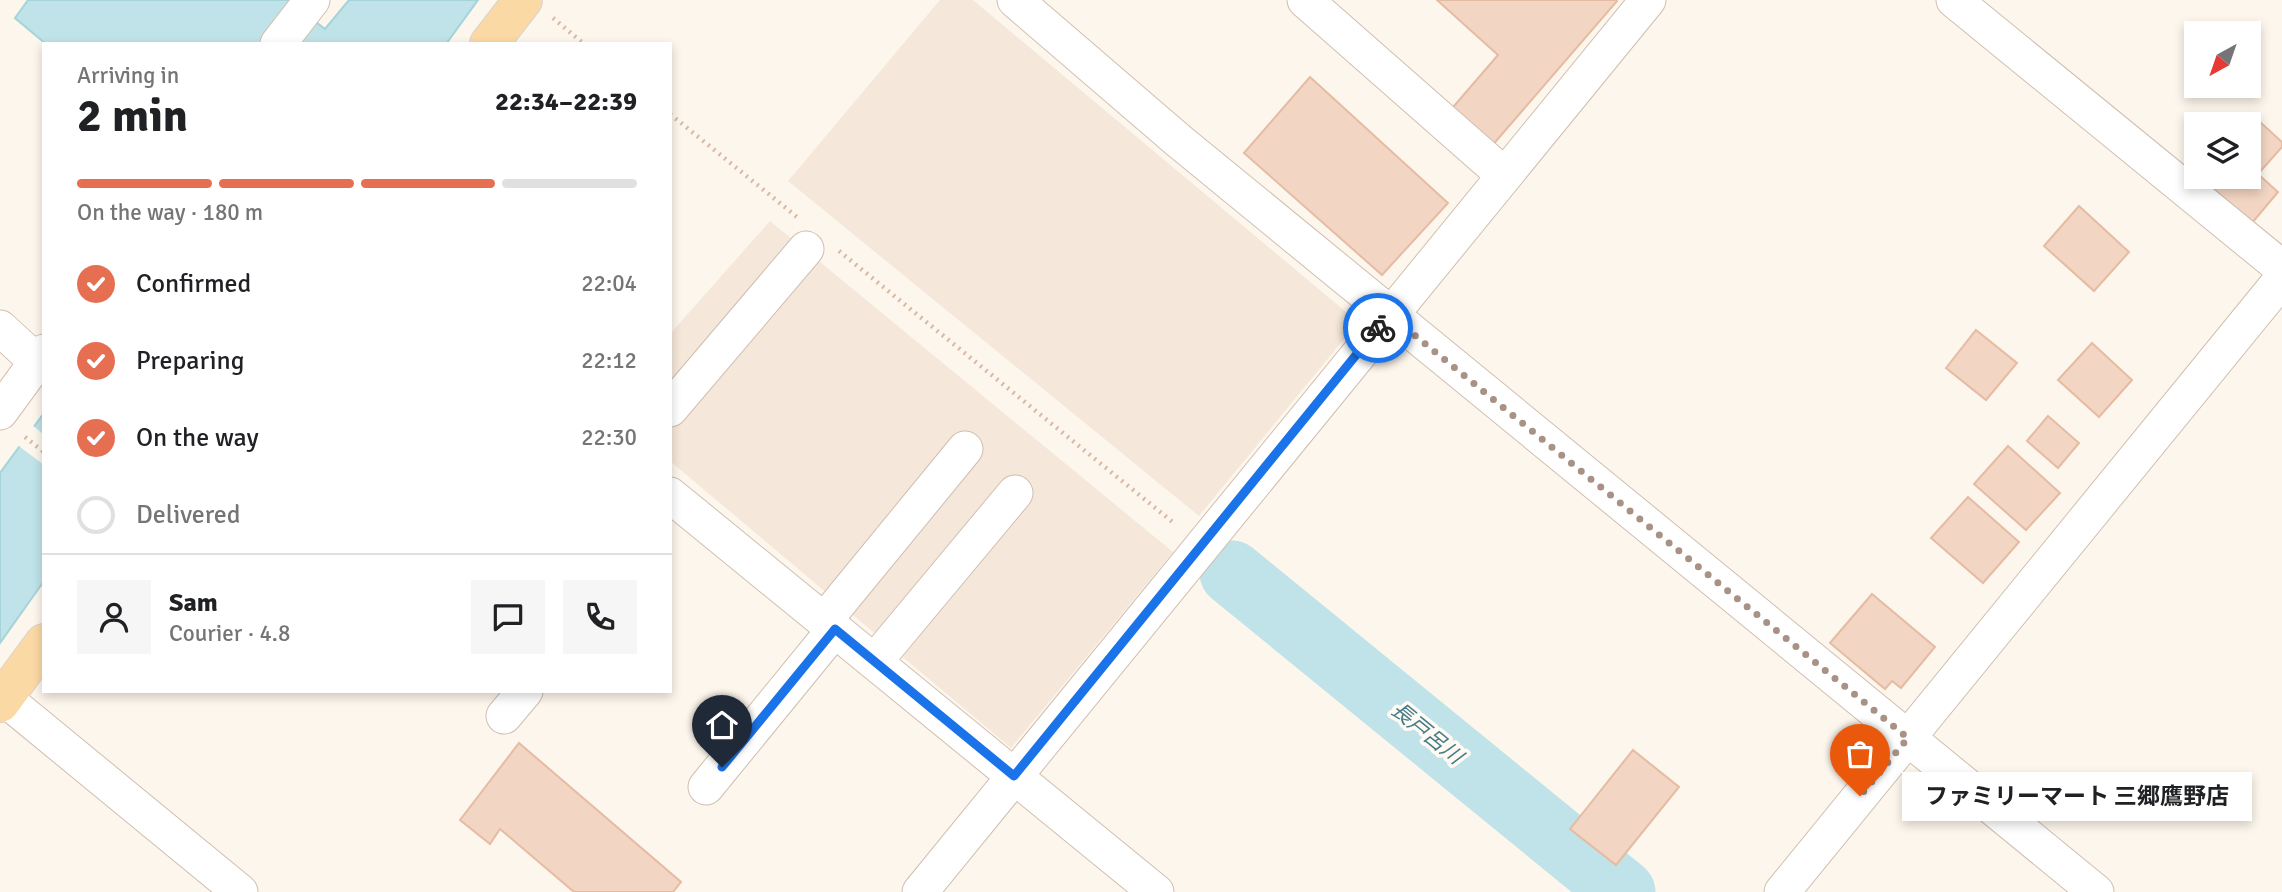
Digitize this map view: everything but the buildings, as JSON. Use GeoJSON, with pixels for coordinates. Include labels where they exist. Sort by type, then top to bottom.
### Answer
{"type":"FeatureCollection","features":[{"type":"Feature","properties":{"kind":"main road"},"geometry":{"type":"LineString","coordinates":[[491,42],[533,5]]}},
{"type":"Feature","properties":{"kind":"main road"},"geometry":{"type":"LineString","coordinates":[[2,701],[42,646]]}},
{"type":"Feature","properties":{"kind":"street"},"geometry":{"type":"LineString","coordinates":[[1015,0],[1390,315],[2096,892]]}},
{"type":"Feature","properties":{"kind":"street"},"geometry":{"type":"LineString","coordinates":[[1305,0],[1504,175]]}},
{"type":"Feature","properties":{"kind":"street"},"geometry":{"type":"LineString","coordinates":[[920,892],[1648,0]]}},
{"type":"Feature","properties":{"kind":"street"},"geometry":{"type":"LineString","coordinates":[[1954,0],[2282,268]]}},
{"type":"Feature","properties":{"kind":"street"},"geometry":{"type":"LineString","coordinates":[[280,42],[308,4]]}},
{"type":"Feature","properties":{"kind":"street"},"geometry":{"type":"LineString","coordinates":[[672,407],[813,238]]}},
{"type":"Feature","properties":{"kind":"street"},"geometry":{"type":"LineString","coordinates":[[1782,892],[2282,279]]}},
{"type":"Feature","properties":{"kind":"street"},"geometry":{"type":"LineString","coordinates":[[0,328],[40,357],[0,412]]}},
{"type":"Feature","properties":{"kind":"street"},"geometry":{"type":"LineString","coordinates":[[706,787],[965,449]]}},
{"type":"Feature","properties":{"kind":"street"},"geometry":{"type":"LineString","coordinates":[[875,661],[1015,493]]}},
{"type":"Feature","properties":{"kind":"street"},"geometry":{"type":"LineString","coordinates":[[674,506],[875,661],[1156,892]]}},
{"type":"Feature","properties":{"kind":"street"},"geometry":{"type":"LineString","coordinates":[[2,701],[240,892]]}},
{"type":"Feature","properties":{"kind":"path"},"geometry":{"type":"LineString","coordinates":[[533,5],[581,42]]}},
{"type":"Feature","properties":{"kind":"path"},"geometry":{"type":"LineString","coordinates":[[672,116],[813,238],[1201,545]]}},
{"type":"Feature","properties":{"kind":"shaded area"},"geometry":{"type":"Polygon","coordinates":[[[940,0],[973,0],[1358,322],[1199,516],[788,181],[940,0]]]}},
{"type":"Feature","properties":{"kind":"shaded area"},"geometry":{"type":"Polygon","coordinates":[[[770,221],[1173,552],[1011,748],[672,463],[672,332],[770,221]]]}},
{"type":"Feature","properties":{"kind":"water"},"geometry":{"type":"Polygon","coordinates":[[[28,0],[288,0],[325,29],[349,0],[478,0],[447,42],[44,42],[15,18],[28,0]]]}},
{"type":"Feature","properties":{"kind":"water"},"geometry":{"type":"Polygon","coordinates":[[[42,416],[42,584],[0,643],[0,473],[42,416]]]}},
{"type":"Feature","properties":{"kind":"pier"},"geometry":{"type":"Polygon","coordinates":[[[31,424],[42,433],[42,464],[16,444],[31,424]]]}},
{"type":"Feature","properties":{"kind":"waterway","name":"長戸呂川"},"geometry":{"type":"LineString","coordinates":[[1232,573],[1623,892]]}},
{"type":"Feature","properties":{"kind":"way so far"},"geometry":{"type":"LineString","coordinates":[[1378,328],[1390,315],[1908,738],[1860,796]]}},
{"type":"Feature","properties":{"kind":"place","name":"ファミリーマート 三郷鷹野店"},"geometry":{"type":"Point","coordinates":[1860,796]}},
{"type":"Feature","properties":{"kind":"route"},"geometry":{"type":"LineString","coordinates":[[722,767],[835,629],[1014,776],[1378,328]]}}]}
